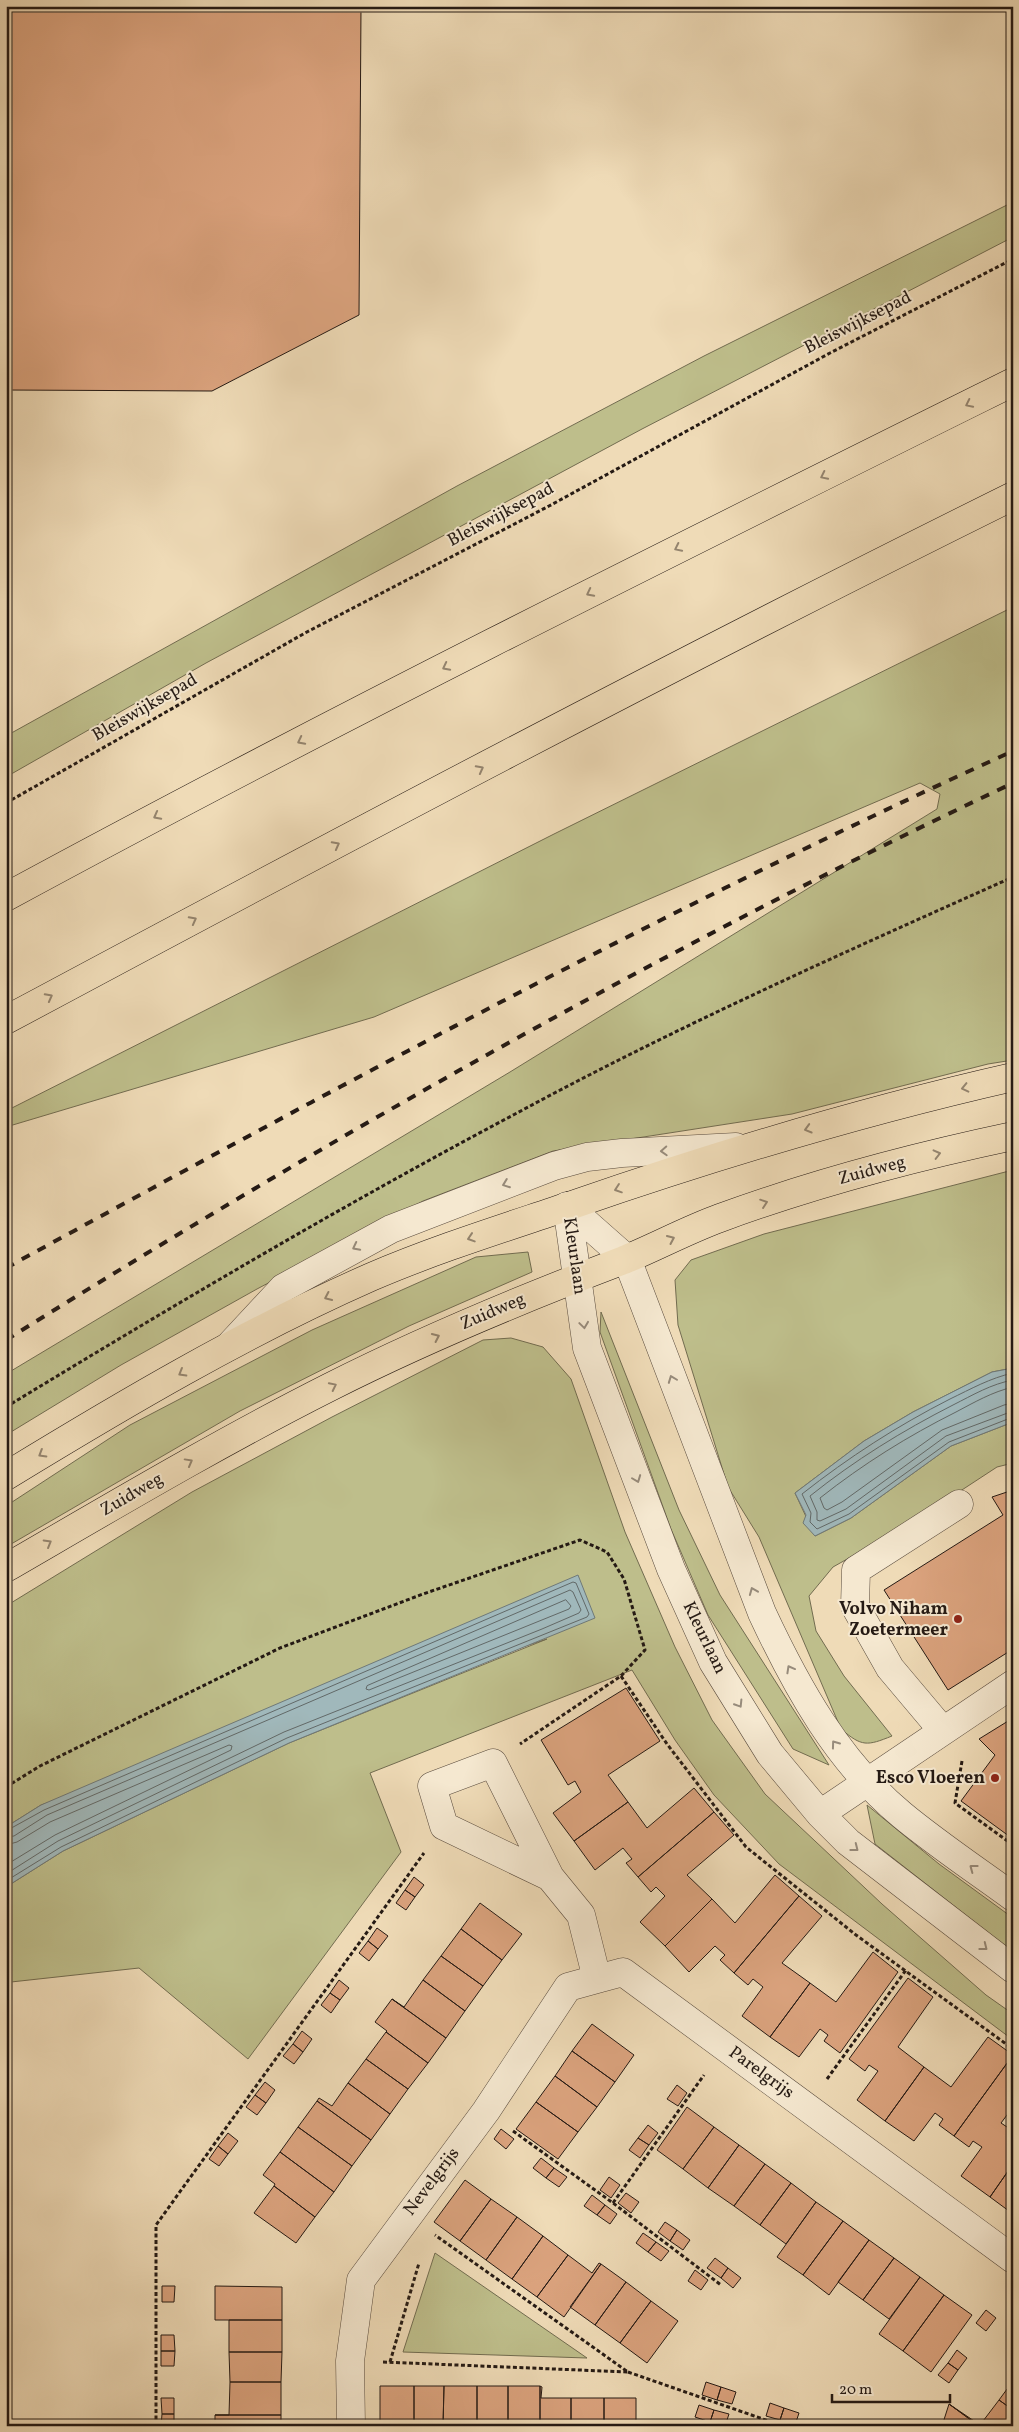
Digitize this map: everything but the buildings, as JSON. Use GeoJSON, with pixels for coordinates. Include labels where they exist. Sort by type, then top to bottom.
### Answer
{"type":"FeatureCollection","features":[{"type":"Feature","properties":{"kind":"main road"},"geometry":{"type":"LineString","coordinates":[[6,897],[279,753],[616,580],[1013,382]]}},
{"type":"Feature","properties":{"kind":"main road"},"geometry":{"type":"LineString","coordinates":[[6,1020],[553,731],[857,573],[1013,496]]}},
{"type":"Feature","properties":{"kind":"main road"},"geometry":{"type":"LineString","coordinates":[[6,1476],[225,1350],[308,1306],[403,1263],[747,1146],[876,1110],[1013,1077]]}},
{"type":"Feature","properties":{"kind":"main road","name":"Zuidweg"},"geometry":{"type":"LineString","coordinates":[[6,1568],[185,1464],[331,1387],[439,1336],[577,1277],[627,1259],[718,1218],[872,1170],[1013,1136]]}},
{"type":"Feature","properties":{"kind":"street"},"geometry":{"type":"LineString","coordinates":[[225,1350],[283,1288],[391,1229],[554,1166],[587,1157],[622,1152],[747,1146]]}},
{"type":"Feature","properties":{"kind":"street","name":"Kleurlaan"},"geometry":{"type":"LineString","coordinates":[[567,1206],[627,1259],[762,1614],[784,1658],[824,1728],[867,1781],[902,1815],[1013,1897]]}},
{"type":"Feature","properties":{"kind":"street","name":"Kleurlaan"},"geometry":{"type":"LineString","coordinates":[[567,1206],[587,1348],[671,1569],[718,1670],[770,1754],[820,1814],[848,1842],[1013,1969]]}},
{"type":"Feature","properties":{"kind":"street"},"geometry":{"type":"LineString","coordinates":[[943,1731],[890,1668],[855,1606],[856,1570],[959,1504]]}},
{"type":"Feature","properties":{"kind":"street"},"geometry":{"type":"LineString","coordinates":[[820,1814],[1013,1684]]}},
{"type":"Feature","properties":{"kind":"street"},"geometry":{"type":"LineString","coordinates":[[550,1877],[444,1826],[432,1786],[493,1763],[550,1877],[582,1915],[597,1979]]}},
{"type":"Feature","properties":{"kind":"street","name":"Parelgrijs"},"geometry":{"type":"LineString","coordinates":[[597,1979],[623,1972],[808,2106],[1013,2259]]}},
{"type":"Feature","properties":{"kind":"street","name":"Nevelgrijs"},"geometry":{"type":"LineString","coordinates":[[350,2426],[350,2361],[361,2280],[486,2111],[568,1987],[597,1979]]}},
{"type":"Feature","properties":{"kind":"path","name":"Bleiswijksepad"},"geometry":{"type":"LineString","coordinates":[[6,803],[305,633],[549,506],[830,353],[1013,259]]}},
{"type":"Feature","properties":{"kind":"path"},"geometry":{"type":"LineString","coordinates":[[6,1407],[294,1236],[518,1112],[773,984],[1013,877]]}},
{"type":"Feature","properties":{"kind":"path"},"geometry":{"type":"LineString","coordinates":[[6,1787],[40,1766],[280,1648],[423,1594],[580,1540],[607,1552],[624,1579],[645,1650],[621,1676],[493,1763]]}},
{"type":"Feature","properties":{"kind":"path"},"geometry":{"type":"LineString","coordinates":[[621,1676],[667,1744],[746,1847],[856,1935],[1013,2049]]}},
{"type":"Feature","properties":{"kind":"path"},"geometry":{"type":"LineString","coordinates":[[971,1712],[955,1803],[1013,1845]]}},
{"type":"Feature","properties":{"kind":"path"},"geometry":{"type":"LineString","coordinates":[[156,2426],[156,2225],[444,1826]]}},
{"type":"Feature","properties":{"kind":"path"},"geometry":{"type":"LineString","coordinates":[[808,2106],[906,1970]]}},
{"type":"Feature","properties":{"kind":"path"},"geometry":{"type":"LineString","coordinates":[[614,2203],[725,2046]]}},
{"type":"Feature","properties":{"kind":"path"},"geometry":{"type":"LineString","coordinates":[[486,2111],[614,2203],[721,2285]]}},
{"type":"Feature","properties":{"kind":"path"},"geometry":{"type":"LineString","coordinates":[[409,2213],[428,2231],[628,2372],[783,2426]]}},
{"type":"Feature","properties":{"kind":"path"},"geometry":{"type":"LineString","coordinates":[[390,2362],[420,2259]]}},
{"type":"Feature","properties":{"kind":"path"},"geometry":{"type":"LineString","coordinates":[[350,2361],[628,2372]]}},
{"type":"Feature","properties":{"kind":"green space"},"geometry":{"type":"Polygon","coordinates":[[[1013,202],[1013,237],[642,429],[206,663],[6,777],[6,736],[457,486],[704,356],[1013,202]]]}},
{"type":"Feature","properties":{"kind":"green space"},"geometry":{"type":"Polygon","coordinates":[[[1013,607],[1013,1060],[988,1064],[792,1114],[553,1151],[423,1201],[257,1289],[121,1365],[6,1435],[6,1374],[510,1072],[937,809],[940,794],[920,783],[374,1017],[6,1127],[6,1111],[554,834],[1013,607]]]}},
{"type":"Feature","properties":{"kind":"green space"},"geometry":{"type":"Polygon","coordinates":[[[1013,1170],[1013,1368],[992,1372],[913,1412],[864,1441],[795,1493],[815,1536],[851,1518],[951,1446],[1013,1422],[1013,1463],[997,1467],[913,1522],[833,1567],[809,1596],[816,1631],[844,1676],[892,1736],[876,1742],[860,1742],[841,1729],[759,1537],[728,1487],[678,1325],[675,1280],[691,1260],[764,1234],[1013,1170]]]}},
{"type":"Feature","properties":{"kind":"green space"},"geometry":{"type":"Polygon","coordinates":[[[528,1252],[532,1272],[409,1326],[240,1411],[6,1547],[6,1506],[130,1425],[312,1330],[476,1257],[528,1252]]]}},
{"type":"Feature","properties":{"kind":"green space"},"geometry":{"type":"Polygon","coordinates":[[[601,1312],[679,1510],[720,1595],[829,1765],[793,1749],[708,1615],[671,1529],[600,1332],[601,1312]]]}},
{"type":"Feature","properties":{"kind":"green space"},"geometry":{"type":"Polygon","coordinates":[[[511,1338],[543,1347],[571,1379],[625,1532],[675,1647],[712,1720],[765,1794],[882,1904],[986,1995],[1013,2014],[1013,2040],[779,1864],[714,1795],[675,1740],[632,1670],[370,1773],[401,1852],[248,2059],[139,1968],[11,1982],[6,1986],[6,1887],[63,1851],[289,1743],[547,1639],[41,1805],[6,1827],[6,1606],[192,1492],[332,1417],[483,1340],[511,1338]]]}},
{"type":"Feature","properties":{"kind":"green space"},"geometry":{"type":"Polygon","coordinates":[[[867,1805],[939,1864],[1013,1918],[1013,1952],[875,1844],[867,1805]]]}},
{"type":"Feature","properties":{"kind":"green space"},"geometry":{"type":"Polygon","coordinates":[[[435,2253],[587,2358],[403,2352],[435,2253]]]}},
{"type":"Feature","properties":{"kind":"water"},"geometry":{"type":"Polygon","coordinates":[[[1013,1368],[1013,1422],[951,1446],[851,1518],[815,1536],[803,1523],[806,1515],[795,1493],[864,1441],[913,1412],[992,1372],[1013,1368]]]}},
{"type":"Feature","properties":{"kind":"water"},"geometry":{"type":"Polygon","coordinates":[[[578,1575],[595,1618],[289,1743],[63,1851],[6,1887],[6,1827],[41,1805],[578,1575]]]}},
{"type":"Feature","properties":{"kind":"railway"},"geometry":{"type":"LineString","coordinates":[[6,1268],[379,1066],[630,935],[757,872],[1013,751]]}},
{"type":"Feature","properties":{"kind":"railway"},"geometry":{"type":"LineString","coordinates":[[6,1340],[252,1190],[501,1047],[754,911],[1013,783]]}},
{"type":"Feature","properties":{"kind":"place","name":"Volvo Niham Zoetermeer"},"geometry":{"type":"Point","coordinates":[958,1619]}},
{"type":"Feature","properties":{"kind":"place","name":"Esco Vloeren"},"geometry":{"type":"Point","coordinates":[995,1778]}}]}
